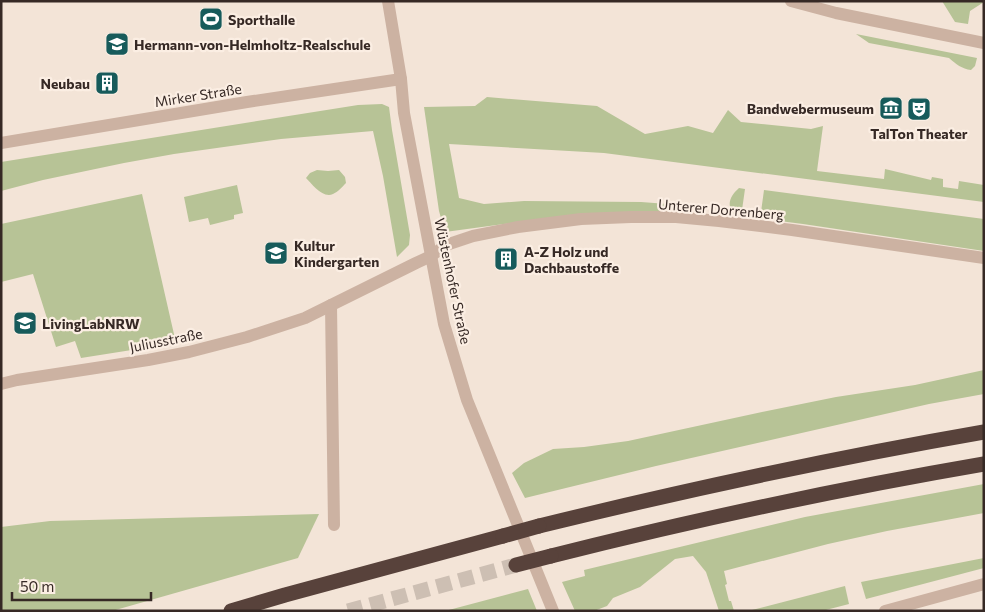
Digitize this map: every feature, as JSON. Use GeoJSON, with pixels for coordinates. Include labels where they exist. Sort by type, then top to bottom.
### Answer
{"type":"FeatureCollection","features":[{"type":"Feature","properties":{"kind":"highway"},"geometry":{"type":"LineString","coordinates":[[231,611],[539,526],[643,501],[759,475],[984,432]]}},
{"type":"Feature","properties":{"kind":"highway"},"geometry":{"type":"LineString","coordinates":[[516,565],[648,532],[766,506],[907,477],[984,464]]}},
{"type":"Feature","properties":{"kind":"street","name":"Wüstenhofer Straße"},"geometry":{"type":"LineString","coordinates":[[388,1],[401,78],[404,113],[444,324],[467,400],[553,611]]}},
{"type":"Feature","properties":{"kind":"street"},"geometry":{"type":"LineString","coordinates":[[791,1],[836,14],[984,43]]}},
{"type":"Feature","properties":{"kind":"street","name":"Mirker Straße"},"geometry":{"type":"LineString","coordinates":[[1,143],[401,78]]}},
{"type":"Feature","properties":{"kind":"street","name":"Unterer Dorrenberg"},"geometry":{"type":"LineString","coordinates":[[431,256],[446,245],[473,236],[518,227],[581,220],[676,217],[792,230],[984,258]]}},
{"type":"Feature","properties":{"kind":"street","name":"Juliusstraße"},"geometry":{"type":"LineString","coordinates":[[1,384],[16,380],[148,360],[247,337],[305,318],[431,256]]}},
{"type":"Feature","properties":{"kind":"street"},"geometry":{"type":"LineString","coordinates":[[330,305],[334,525]]}},
{"type":"Feature","properties":{"kind":"street"},"geometry":{"type":"LineString","coordinates":[[885,611],[984,584]]}},
{"type":"Feature","properties":{"kind":"green space"},"geometry":{"type":"Polygon","coordinates":[[[942,1],[984,2],[970,11],[968,24],[955,22],[942,1]]]}},
{"type":"Feature","properties":{"kind":"green space"},"geometry":{"type":"Polygon","coordinates":[[[856,34],[977,58],[975,66],[971,70],[959,66],[949,58],[869,43],[856,34]]]}},
{"type":"Feature","properties":{"kind":"green space"},"geometry":{"type":"Polygon","coordinates":[[[487,97],[597,106],[645,134],[688,126],[713,133],[728,110],[741,122],[811,129],[823,126],[817,171],[884,179],[885,169],[931,180],[932,177],[943,179],[943,187],[958,189],[959,181],[984,185],[984,202],[604,153],[449,144],[459,198],[484,204],[524,201],[641,202],[694,206],[693,212],[658,211],[504,224],[445,232],[439,211],[424,107],[475,106],[487,97]]]}},
{"type":"Feature","properties":{"kind":"green space"},"geometry":{"type":"Polygon","coordinates":[[[382,104],[389,107],[410,235],[409,245],[397,257],[373,131],[281,139],[174,154],[43,180],[1,191],[1,162],[358,105],[382,104]]]}},
{"type":"Feature","properties":{"kind":"green space"},"geometry":{"type":"Polygon","coordinates":[[[317,170],[339,170],[345,177],[346,183],[335,193],[329,195],[322,193],[306,178],[310,173],[317,170]]]}},
{"type":"Feature","properties":{"kind":"green space"},"geometry":{"type":"Polygon","coordinates":[[[237,185],[243,213],[234,215],[234,219],[210,225],[208,218],[189,222],[184,197],[237,185]]]}},
{"type":"Feature","properties":{"kind":"green space"},"geometry":{"type":"Polygon","coordinates":[[[739,188],[745,189],[742,210],[761,212],[764,190],[984,219],[984,251],[734,215],[730,208],[730,201],[733,194],[739,188]]]}},
{"type":"Feature","properties":{"kind":"green space"},"geometry":{"type":"Polygon","coordinates":[[[142,194],[176,343],[81,358],[75,341],[56,347],[33,274],[1,282],[1,224],[142,194]]]}},
{"type":"Feature","properties":{"kind":"green space"},"geometry":{"type":"Polygon","coordinates":[[[984,370],[984,394],[929,404],[525,498],[512,473],[524,463],[553,449],[628,441],[836,397],[915,385],[984,370]]]}},
{"type":"Feature","properties":{"kind":"green space"},"geometry":{"type":"Polygon","coordinates":[[[984,484],[984,513],[828,544],[724,571],[729,601],[731,601],[734,611],[719,611],[706,572],[693,556],[675,559],[640,587],[613,598],[607,606],[594,611],[575,611],[562,582],[585,576],[584,570],[805,517],[984,484]]]}},
{"type":"Feature","properties":{"kind":"green space"},"geometry":{"type":"Polygon","coordinates":[[[319,514],[298,558],[112,611],[1,611],[1,527],[50,521],[319,514]]]}},
{"type":"Feature","properties":{"kind":"green space"},"geometry":{"type":"Polygon","coordinates":[[[984,558],[984,568],[866,599],[861,582],[984,558]]]}},
{"type":"Feature","properties":{"kind":"green space"},"geometry":{"type":"Polygon","coordinates":[[[845,586],[849,604],[822,611],[748,611],[845,586]]]}},
{"type":"Feature","properties":{"kind":"green space"},"geometry":{"type":"Polygon","coordinates":[[[528,589],[537,611],[445,611],[528,589]]]}},
{"type":"Feature","properties":{"kind":"tunnel"},"geometry":{"type":"LineString","coordinates":[[348,611],[516,565]]}},
{"type":"Feature","properties":{"kind":"place","name":"Sporthalle"},"geometry":{"type":"Point","coordinates":[211,19]}},
{"type":"Feature","properties":{"kind":"place","name":"Hermann-von-Helmholtz-Realschule"},"geometry":{"type":"Point","coordinates":[117,44]}},
{"type":"Feature","properties":{"kind":"place","name":"Neubau"},"geometry":{"type":"Point","coordinates":[107,83]}},
{"type":"Feature","properties":{"kind":"place","name":"Bandwebermuseum"},"geometry":{"type":"Point","coordinates":[891,108]}},
{"type":"Feature","properties":{"kind":"place","name":"TalTon Theater"},"geometry":{"type":"Point","coordinates":[919,109]}},
{"type":"Feature","properties":{"kind":"place","name":"Kultur Kindergarten"},"geometry":{"type":"Point","coordinates":[276,253]}},
{"type":"Feature","properties":{"kind":"place","name":"A-Z Holz und Dachbaustoffe"},"geometry":{"type":"Point","coordinates":[506,259]}},
{"type":"Feature","properties":{"kind":"place","name":"LivingLabNRW"},"geometry":{"type":"Point","coordinates":[25,323]}}]}
